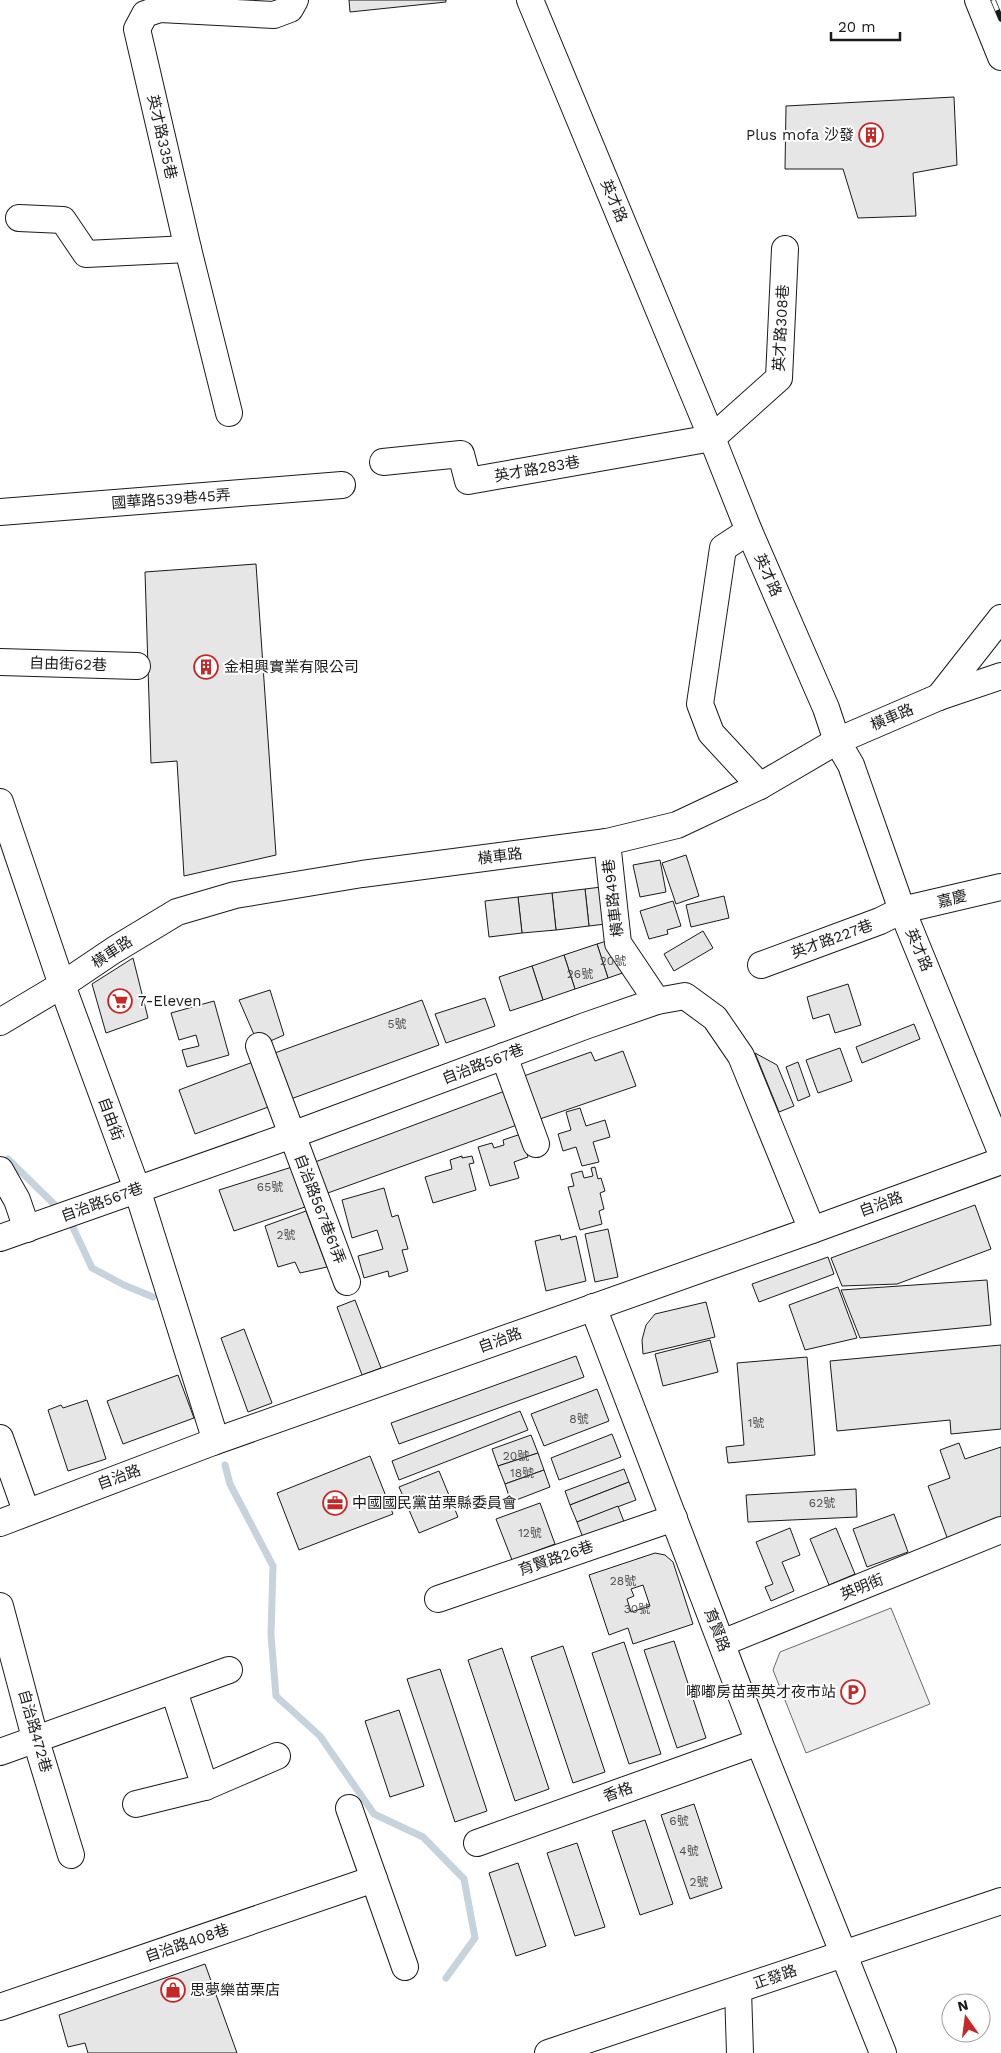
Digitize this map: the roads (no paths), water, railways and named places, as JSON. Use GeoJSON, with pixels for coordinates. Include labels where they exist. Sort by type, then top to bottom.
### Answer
{"type":"FeatureCollection","features":[{"type":"Feature","properties":{"kind":"street","name":"英才路335巷"},"geometry":{"type":"LineString","coordinates":[[229,413],[188,249],[137,29],[145,14],[160,9],[274,15],[290,9],[295,0]]}},
{"type":"Feature","properties":{"kind":"street","name":"英才路"},"geometry":{"type":"LineString","coordinates":[[530,0],[712,438],[749,532],[826,708],[837,741],[851,765],[902,910],[1001,1152]]}},
{"type":"Feature","properties":{"kind":"street"},"geometry":{"type":"LineString","coordinates":[[978,0],[1001,57]]}},
{"type":"Feature","properties":{"kind":"street"},"geometry":{"type":"LineString","coordinates":[[19,218],[64,220],[86,254],[188,249]]}},
{"type":"Feature","properties":{"kind":"street","name":"英才路308巷"},"geometry":{"type":"LineString","coordinates":[[712,438],[778,378],[785,249]]}},
{"type":"Feature","properties":{"kind":"street","name":"英才路283巷"},"geometry":{"type":"LineString","coordinates":[[384,462],[461,454],[468,482],[712,438]]}},
{"type":"Feature","properties":{"kind":"street","name":"國華路539巷45弄"},"geometry":{"type":"LineString","coordinates":[[0,512],[342,485]]}},
{"type":"Feature","properties":{"kind":"street"},"geometry":{"type":"LineString","coordinates":[[749,532],[723,548],[700,704],[711,733],[760,786]]}},
{"type":"Feature","properties":{"kind":"street"},"geometry":{"type":"LineString","coordinates":[[939,697],[1001,618]]}},
{"type":"Feature","properties":{"kind":"street","name":"自由街62巷"},"geometry":{"type":"LineString","coordinates":[[0,662],[137,666]]}},
{"type":"Feature","properties":{"kind":"street","name":"橫車路"},"geometry":{"type":"LineString","coordinates":[[0,1022],[177,912],[235,895],[362,874],[607,842],[677,825],[760,786],[837,741],[939,697],[1001,676]]}},
{"type":"Feature","properties":{"kind":"street","name":"自由街"},"geometry":{"type":"LineString","coordinates":[[0,802],[62,985],[136,1189],[214,1440]]}},
{"type":"Feature","properties":{"kind":"street","name":"橫車路49巷"},"geometry":{"type":"LineString","coordinates":[[607,842],[618,943],[656,1001]]}},
{"type":"Feature","properties":{"kind":"street","name":"嘉慶"},"geometry":{"type":"LineString","coordinates":[[902,910],[1001,887]]}},
{"type":"Feature","properties":{"kind":"street","name":"英才路227巷"},"geometry":{"type":"LineString","coordinates":[[761,965],[880,921],[902,910]]}},
{"type":"Feature","properties":{"kind":"street","name":"自治路567巷"},"geometry":{"type":"LineString","coordinates":[[0,1238],[292,1135],[656,1001],[685,996],[715,1018],[741,1056],[812,1230]]}},
{"type":"Feature","properties":{"kind":"street","name":"自治路567巷61弄"},"geometry":{"type":"LineString","coordinates":[[259,1046],[347,1282]]}},
{"type":"Feature","properties":{"kind":"street"},"geometry":{"type":"LineString","coordinates":[[504,1056],[536,1144]]}},
{"type":"Feature","properties":{"kind":"street","name":"自治路"},"geometry":{"type":"LineString","coordinates":[[0,1523],[214,1440],[812,1230],[1001,1161]]}},
{"type":"Feature","properties":{"kind":"street"},"geometry":{"type":"LineString","coordinates":[[0,1170],[17,1200],[38,1225]]}},
{"type":"Feature","properties":{"kind":"street","name":"育賢路"},"geometry":{"type":"LineString","coordinates":[[593,1307],[759,1742],[883,2053]]}},
{"type":"Feature","properties":{"kind":"street"},"geometry":{"type":"LineString","coordinates":[[0,1438],[26,1512]]}},
{"type":"Feature","properties":{"kind":"street","name":"育賢路26巷"},"geometry":{"type":"LineString","coordinates":[[438,1599],[674,1518]]}},
{"type":"Feature","properties":{"kind":"street","name":"英明街"},"geometry":{"type":"LineString","coordinates":[[722,1643],[1001,1530]]}},
{"type":"Feature","properties":{"kind":"street","name":"自治路472巷"},"geometry":{"type":"LineString","coordinates":[[0,1606],[71,1855]]}},
{"type":"Feature","properties":{"kind":"street"},"geometry":{"type":"LineString","coordinates":[[0,1752],[230,1670]]}},
{"type":"Feature","properties":{"kind":"street"},"geometry":{"type":"LineString","coordinates":[[174,1690],[205,1787]]}},
{"type":"Feature","properties":{"kind":"street","name":"香格"},"geometry":{"type":"LineString","coordinates":[[478,1843],[759,1742]]}},
{"type":"Feature","properties":{"kind":"street"},"geometry":{"type":"LineString","coordinates":[[136,1804],[205,1787],[277,1756]]}},
{"type":"Feature","properties":{"kind":"street"},"geometry":{"type":"LineString","coordinates":[[349,1808],[404,1967]]}},
{"type":"Feature","properties":{"kind":"street","name":"自治路408巷"},"geometry":{"type":"LineString","coordinates":[[0,2007],[374,1879]]}},
{"type":"Feature","properties":{"kind":"street","name":"正發路"},"geometry":{"type":"LineString","coordinates":[[548,2053],[1001,1901]]}},
{"type":"Feature","properties":{"kind":"street"},"geometry":{"type":"LineString","coordinates":[[738,1990],[740,2053]]}},
{"type":"Feature","properties":{"kind":"waterway"},"geometry":{"type":"LineString","coordinates":[[8,1159],[61,1211]]}},
{"type":"Feature","properties":{"kind":"waterway"},"geometry":{"type":"LineString","coordinates":[[69,1219],[92,1268],[124,1285],[153,1297]]}},
{"type":"Feature","properties":{"kind":"waterway"},"geometry":{"type":"LineString","coordinates":[[225,1465],[230,1484],[273,1566],[271,1635],[276,1696],[320,1736],[374,1814],[423,1837],[464,1879],[475,1938],[446,1978]]}},
{"type":"Feature","properties":{"kind":"railway"},"geometry":{"type":"LineString","coordinates":[[993,0],[1001,19]]}},
{"type":"Feature","properties":{"kind":"place","name":"Plus mofa 沙發"},"geometry":{"type":"Point","coordinates":[871,135]}},
{"type":"Feature","properties":{"kind":"place","name":"金相興實業有限公司"},"geometry":{"type":"Point","coordinates":[206,667]}},
{"type":"Feature","properties":{"kind":"place","name":"7-Eleven"},"geometry":{"type":"Point","coordinates":[120,1001]}},
{"type":"Feature","properties":{"kind":"place","name":"中國國民黨苗栗縣委員會"},"geometry":{"type":"Point","coordinates":[335,1503]}},
{"type":"Feature","properties":{"kind":"place","name":"嘟嘟房苗栗英才夜市站"},"geometry":{"type":"Point","coordinates":[853,1692]}},
{"type":"Feature","properties":{"kind":"place","name":"思夢樂苗栗店"},"geometry":{"type":"Point","coordinates":[173,1990]}}]}
